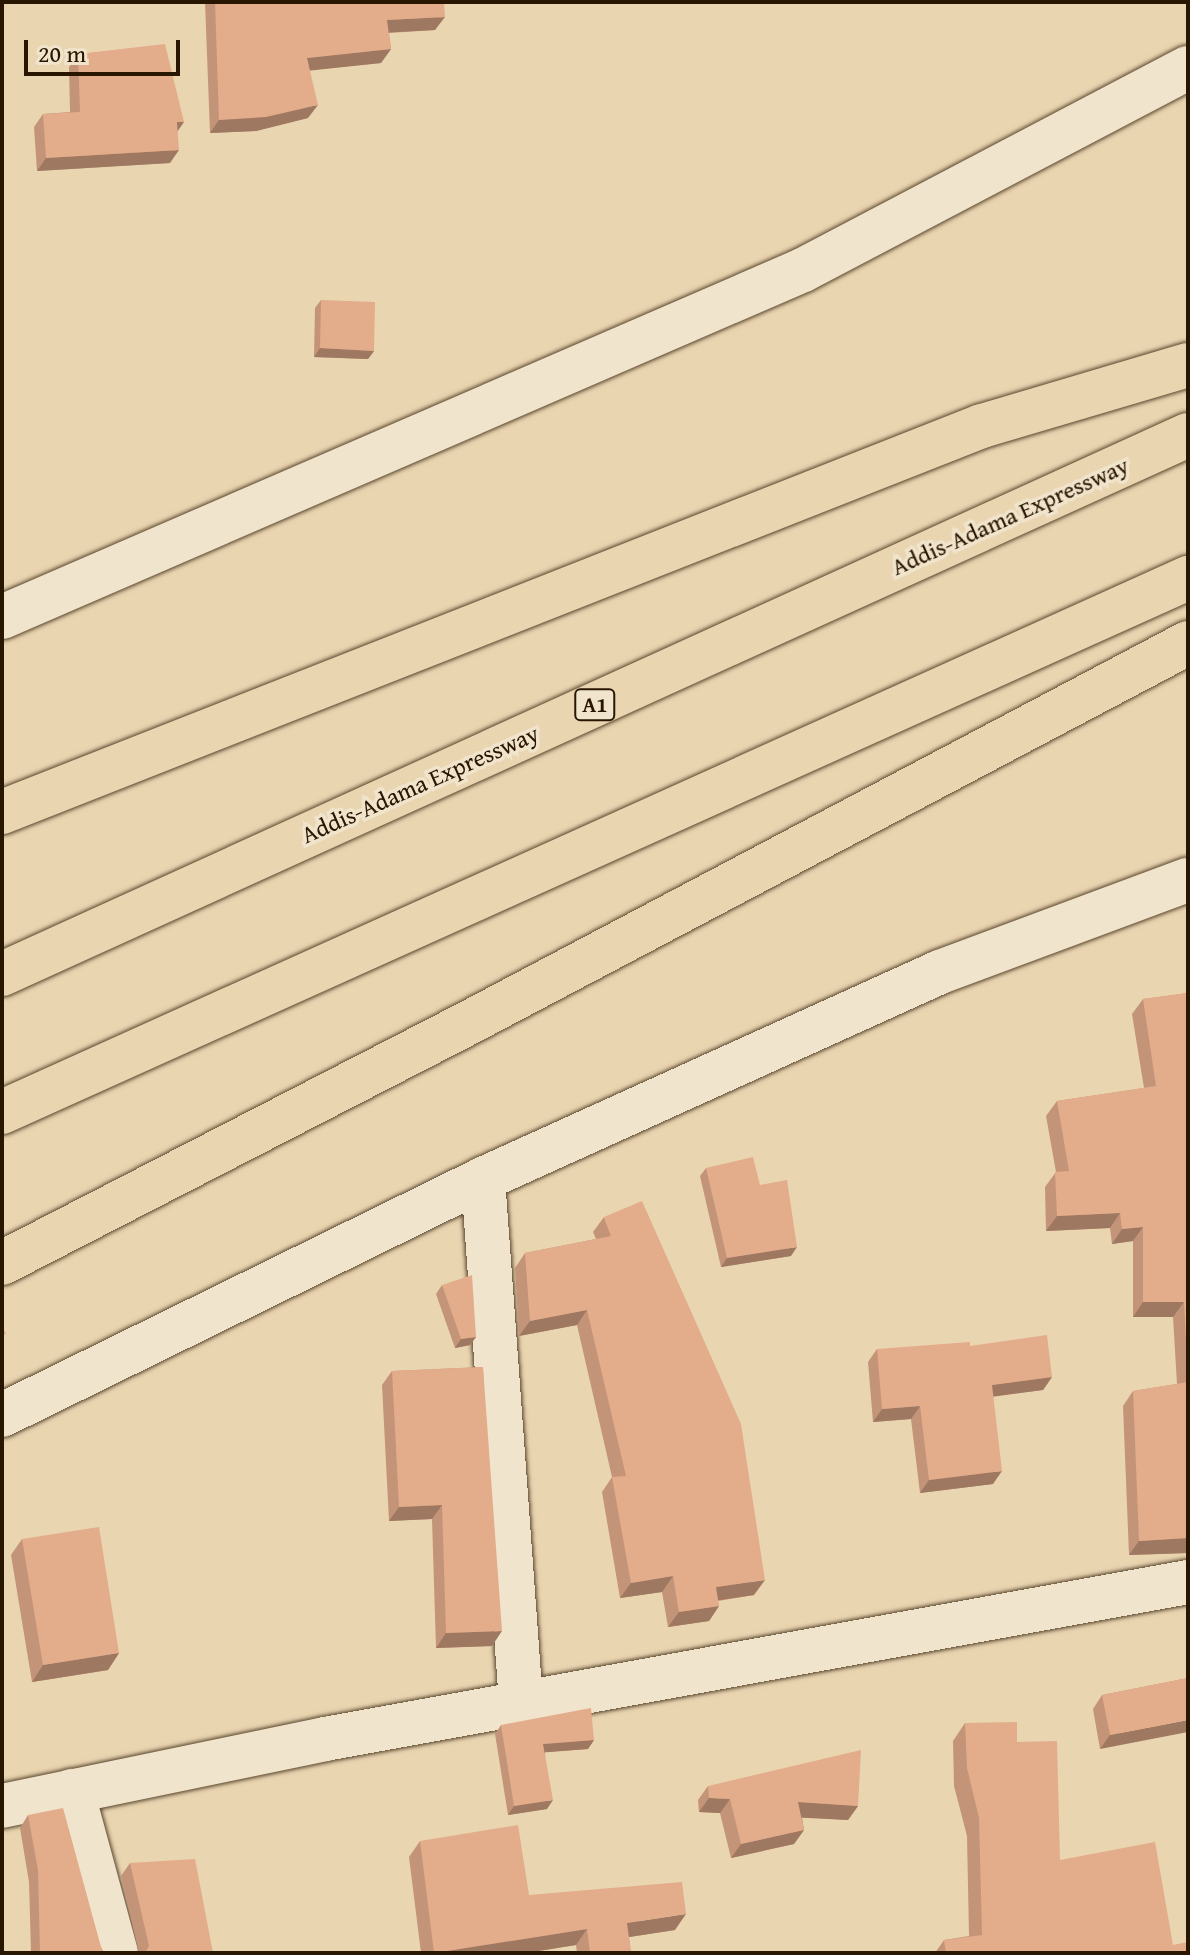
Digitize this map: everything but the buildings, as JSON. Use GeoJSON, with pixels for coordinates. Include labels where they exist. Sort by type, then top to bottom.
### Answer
{"type":"FeatureCollection","features":[{"type":"Feature","properties":{"kind":"highway"},"geometry":{"type":"LineString","coordinates":[[2,812],[982,426],[1188,365]]}},
{"type":"Feature","properties":{"kind":"highway","name":"Addis-Adama Expressway"},"geometry":{"type":"LineString","coordinates":[[2,974],[1188,435]]}},
{"type":"Feature","properties":{"kind":"highway"},"geometry":{"type":"LineString","coordinates":[[2,1112],[1188,578]]}},
{"type":"Feature","properties":{"kind":"highway"},"geometry":{"type":"LineString","coordinates":[[2,1263],[472,1021],[1188,643]]}},
{"type":"Feature","properties":{"kind":"street"},"geometry":{"type":"LineString","coordinates":[[2,617],[803,270],[1188,68]]}},
{"type":"Feature","properties":{"kind":"street"},"geometry":{"type":"LineString","coordinates":[[2,1415],[483,1179],[940,972],[1188,880]]}},
{"type":"Feature","properties":{"kind":"street"},"geometry":{"type":"LineString","coordinates":[[483,1179],[521,1703]]}},
{"type":"Feature","properties":{"kind":"street"},"geometry":{"type":"LineString","coordinates":[[2,1806],[325,1739],[1188,1582]]}},
{"type":"Feature","properties":{"kind":"street"},"geometry":{"type":"LineString","coordinates":[[72,1791],[116,1953]]}}]}
